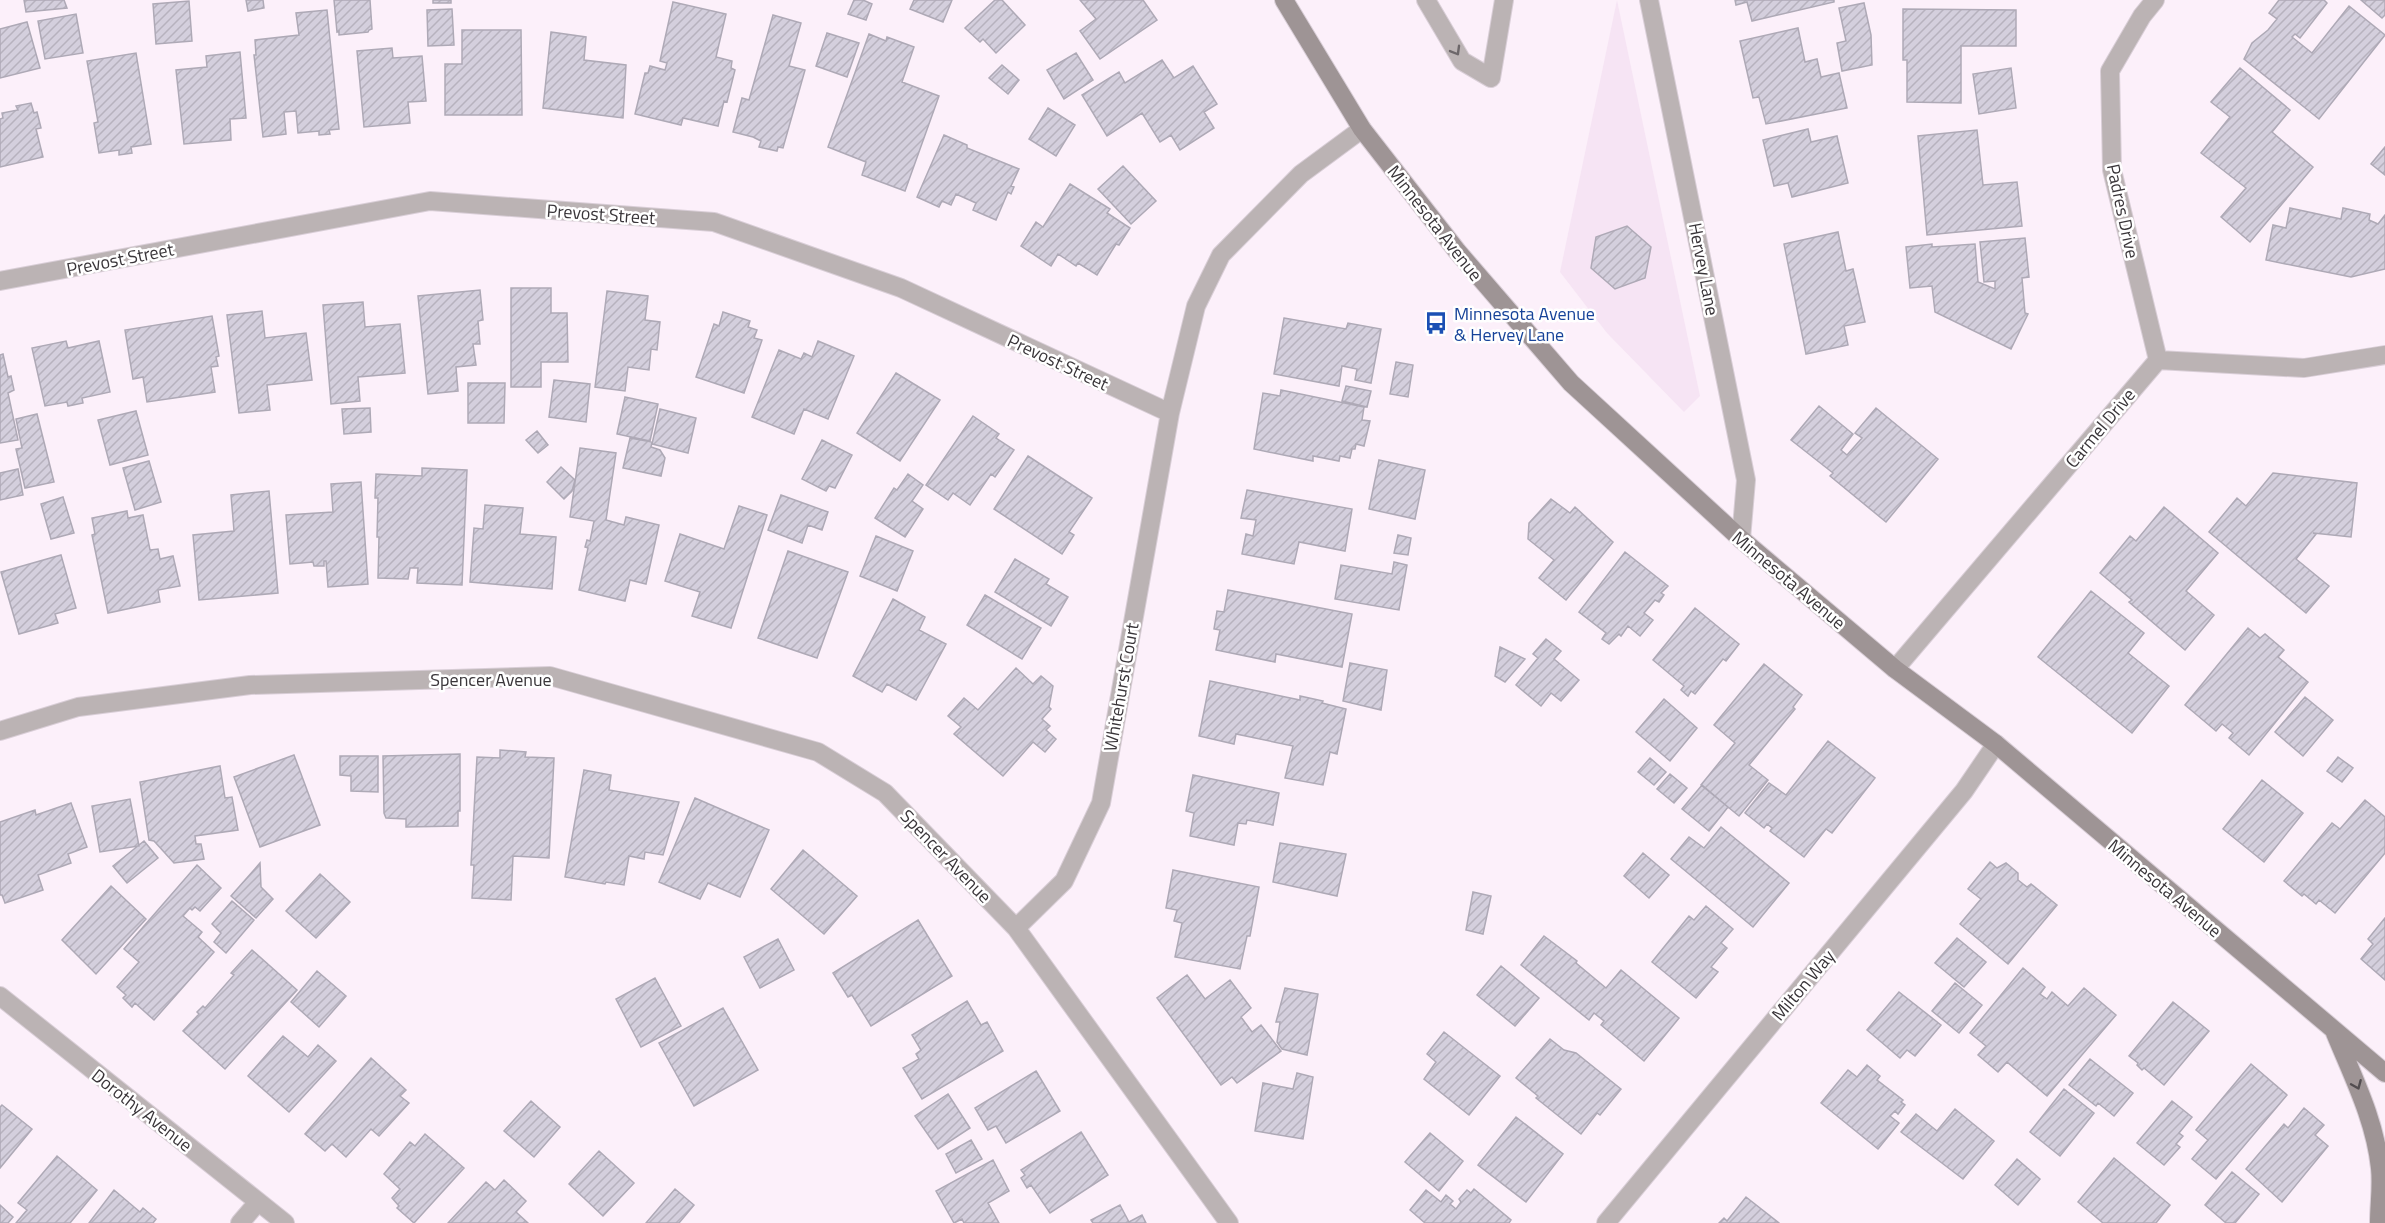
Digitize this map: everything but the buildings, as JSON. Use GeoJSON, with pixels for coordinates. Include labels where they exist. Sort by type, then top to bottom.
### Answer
{"type":"FeatureCollection","features":[{"type":"Feature","properties":{"kind":"main road","name":"Minnesota Avenue"},"geometry":{"type":"LineString","coordinates":[[1284,0],[1362,129],[1463,259],[1571,383],[1741,539],[1895,669],[1996,744],[2385,1073]]}},
{"type":"Feature","properties":{"kind":"main road"},"geometry":{"type":"LineString","coordinates":[[2334,1031],[2376,1137],[2382,1190],[2379,1223]]}},
{"type":"Feature","properties":{"kind":"street"},"geometry":{"type":"LineString","coordinates":[[1426,0],[1462,61],[1491,78],[1504,0]]}},
{"type":"Feature","properties":{"kind":"street","name":"Hervey Lane"},"geometry":{"type":"LineString","coordinates":[[1649,0],[1746,480],[1741,539]]}},
{"type":"Feature","properties":{"kind":"street","name":"Padres Drive"},"geometry":{"type":"LineString","coordinates":[[2155,0],[2142,16],[2110,71],[2112,170],[2158,360]]}},
{"type":"Feature","properties":{"kind":"street","name":"Whitehurst Court"},"geometry":{"type":"LineString","coordinates":[[1016,928],[1064,881],[1101,803],[1170,413],[1196,306],[1221,255],[1301,174],[1362,129]]}},
{"type":"Feature","properties":{"kind":"street","name":"Prevost Street"},"geometry":{"type":"LineString","coordinates":[[0,281],[430,201],[714,222],[901,288],[1170,413]]}},
{"type":"Feature","properties":{"kind":"street"},"geometry":{"type":"LineString","coordinates":[[2158,360],[2304,368],[2385,355]]}},
{"type":"Feature","properties":{"kind":"street","name":"Carmel Drive"},"geometry":{"type":"LineString","coordinates":[[1895,669],[2158,360]]}},
{"type":"Feature","properties":{"kind":"street","name":"Spencer Avenue"},"geometry":{"type":"LineString","coordinates":[[0,731],[78,707],[250,685],[550,676],[818,752],[885,793],[1016,928]]}},
{"type":"Feature","properties":{"kind":"street","name":"Milton Way"},"geometry":{"type":"LineString","coordinates":[[1606,1223],[1964,790],[1996,744]]}},
{"type":"Feature","properties":{"kind":"street"},"geometry":{"type":"LineString","coordinates":[[1016,928],[1229,1223]]}},
{"type":"Feature","properties":{"kind":"street","name":"Dorothy Avenue"},"geometry":{"type":"LineString","coordinates":[[0,996],[285,1223]]}},
{"type":"Feature","properties":{"kind":"street"},"geometry":{"type":"LineString","coordinates":[[240,1223],[258,1202]]}},
{"type":"Feature","properties":{"kind":"shaded area"},"geometry":{"type":"Polygon","coordinates":[[[1617,0],[1700,396],[1684,412],[1607,333],[1560,272],[1617,0]]]}},
{"type":"Feature","properties":{"kind":"place","name":"Minnesota Avenue & Hervey Lane"},"geometry":{"type":"Point","coordinates":[1436,323]}}]}
